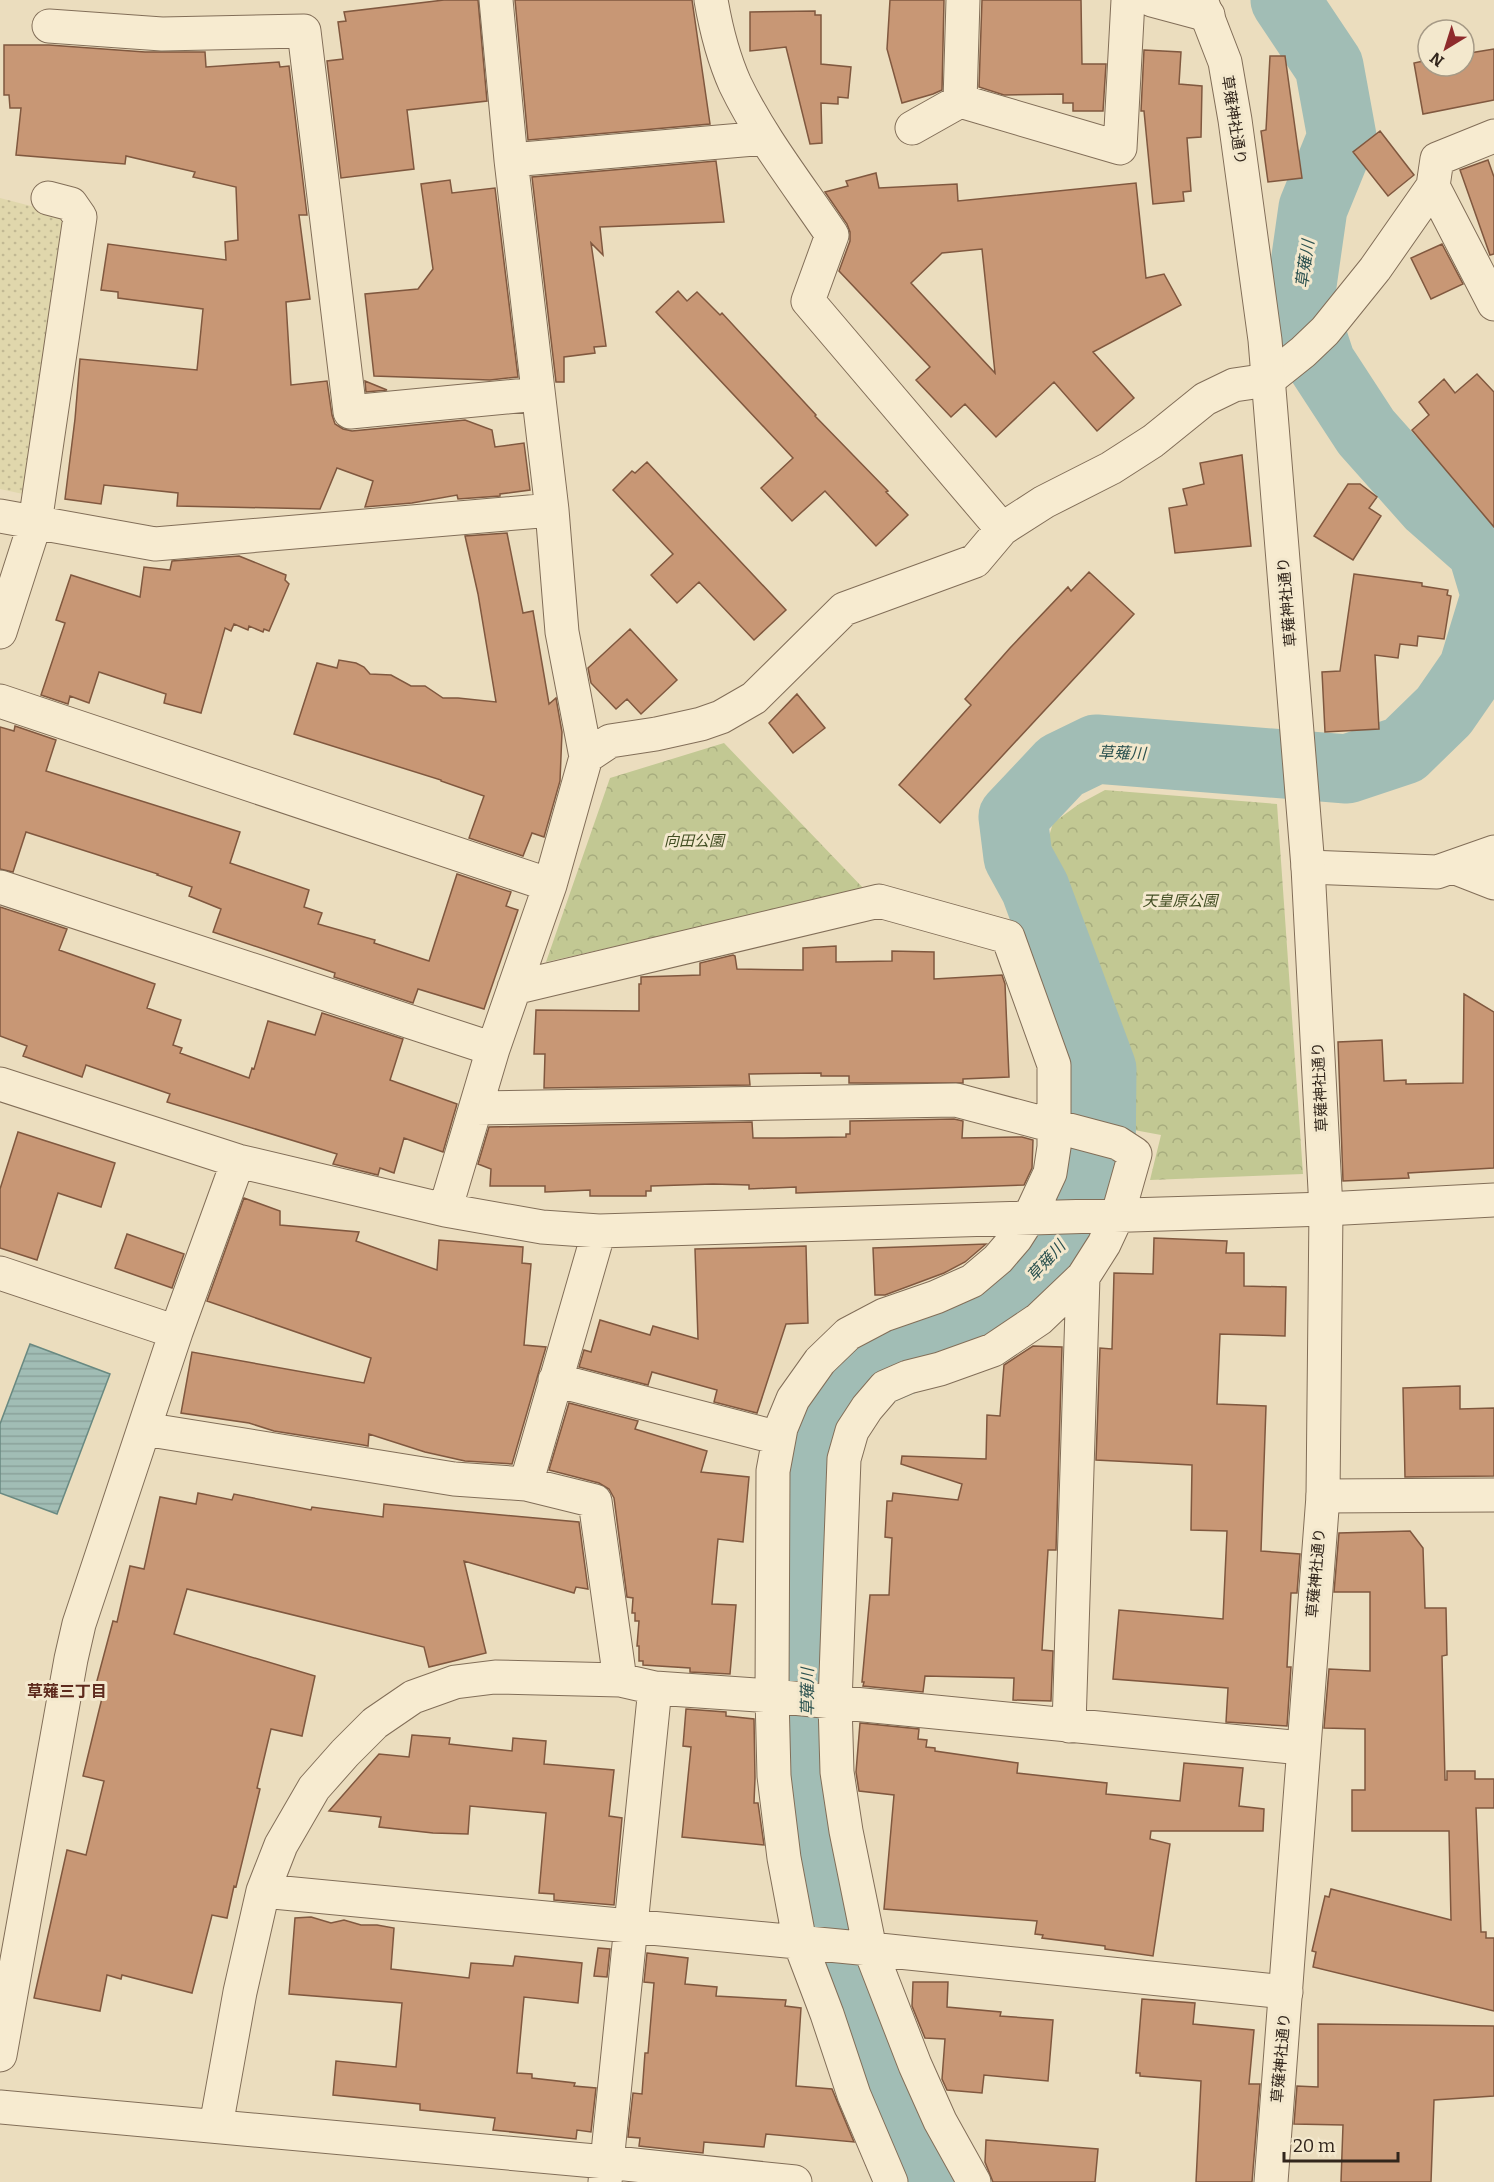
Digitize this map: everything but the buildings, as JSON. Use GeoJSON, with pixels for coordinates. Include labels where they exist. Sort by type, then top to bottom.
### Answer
{"type":"FeatureCollection","features":[{"type":"Feature","properties":{"kind":"street"},"geometry":{"type":"LineString","coordinates":[[445,1210],[493,1049],[550,885],[586,757],[562,632],[552,510],[511,160],[496,0]]}},
{"type":"Feature","properties":{"kind":"street"},"geometry":{"type":"LineString","coordinates":[[711,0],[718,38],[735,83],[765,138],[832,235],[808,301],[1002,529]]}},
{"type":"Feature","properties":{"kind":"street"},"geometry":{"type":"LineString","coordinates":[[960,101],[963,0]]}},
{"type":"Feature","properties":{"kind":"street"},"geometry":{"type":"LineString","coordinates":[[912,128],[960,101],[1120,148],[1128,0]]}},
{"type":"Feature","properties":{"kind":"street"},"geometry":{"type":"LineString","coordinates":[[1152,0],[1204,7]]}},
{"type":"Feature","properties":{"kind":"street","name":"草薙神社通り"},"geometry":{"type":"LineString","coordinates":[[1204,7],[1225,62],[1236,120],[1265,340],[1308,867],[1326,1209],[1323,1496],[1270,2182]]}},
{"type":"Feature","properties":{"kind":"street"},"geometry":{"type":"LineString","coordinates":[[49,26],[162,34],[304,31],[350,412],[538,394]]}},
{"type":"Feature","properties":{"kind":"street"},"geometry":{"type":"LineString","coordinates":[[586,757],[610,741],[656,734],[721,717],[753,698],[844,609],[975,561],[1002,529],[1044,502],[1137,452],[1205,399],[1234,386],[1268,380],[1314,342],[1375,269],[1432,186],[1437,159],[1494,136]]}},
{"type":"Feature","properties":{"kind":"street"},"geometry":{"type":"LineString","coordinates":[[511,160],[765,138]]}},
{"type":"Feature","properties":{"kind":"street"},"geometry":{"type":"LineString","coordinates":[[1432,186],[1494,303]]}},
{"type":"Feature","properties":{"kind":"street"},"geometry":{"type":"LineString","coordinates":[[0,632],[35,523],[80,217],[71,204],[48,198]]}},
{"type":"Feature","properties":{"kind":"street"},"geometry":{"type":"LineString","coordinates":[[0,516],[155,544],[552,510]]}},
{"type":"Feature","properties":{"kind":"street"},"geometry":{"type":"LineString","coordinates":[[0,701],[550,885]]}},
{"type":"Feature","properties":{"kind":"street"},"geometry":{"type":"LineString","coordinates":[[1308,867],[1437,872],[1494,852]]}},
{"type":"Feature","properties":{"kind":"street"},"geometry":{"type":"LineString","coordinates":[[1453,867],[1494,883]]}},
{"type":"Feature","properties":{"kind":"street"},"geometry":{"type":"LineString","coordinates":[[0,887],[493,1049]]}},
{"type":"Feature","properties":{"kind":"street"},"geometry":{"type":"LineString","coordinates":[[514,988],[879,901],[1008,937],[1054,1065],[1054,1125],[1050,1173],[1017,1238],[999,1259],[972,1281],[936,1297],[884,1315],[848,1334],[820,1361],[793,1399],[781,1428],[773,1471],[774,1776],[784,1858],[800,1943],[828,2014],[854,2095],[891,2182]]}},
{"type":"Feature","properties":{"kind":"street"},"geometry":{"type":"LineString","coordinates":[[0,1084],[238,1161],[445,1210],[542,1227],[599,1231],[1030,1216],[1326,1209],[1494,1200]]}},
{"type":"Feature","properties":{"kind":"street"},"geometry":{"type":"LineString","coordinates":[[476,1108],[956,1100],[1118,1143],[1135,1154],[1118,1214],[1104,1244],[1083,1278],[1039,1320],[993,1350],[940,1369],[908,1377],[885,1387],[867,1408],[852,1431],[844,1459],[835,1703],[837,1772],[846,1831],[870,1948],[915,2065],[940,2121],[974,2182]]}},
{"type":"Feature","properties":{"kind":"street"},"geometry":{"type":"LineString","coordinates":[[0,2055],[79,1624],[176,1332],[238,1161]]}},
{"type":"Feature","properties":{"kind":"street"},"geometry":{"type":"LineString","coordinates":[[526,1484],[599,1231]]}},
{"type":"Feature","properties":{"kind":"street"},"geometry":{"type":"LineString","coordinates":[[0,1273],[176,1332]]}},
{"type":"Feature","properties":{"kind":"street"},"geometry":{"type":"LineString","coordinates":[[1069,1726],[1083,1278]]}},
{"type":"Feature","properties":{"kind":"street"},"geometry":{"type":"LineString","coordinates":[[555,1380],[779,1438]]}},
{"type":"Feature","properties":{"kind":"street"},"geometry":{"type":"LineString","coordinates":[[144,1429],[454,1479],[526,1484],[595,1502],[620,1680]]}},
{"type":"Feature","properties":{"kind":"street"},"geometry":{"type":"LineString","coordinates":[[1323,1496],[1494,1495]]}},
{"type":"Feature","properties":{"kind":"street"},"geometry":{"type":"LineString","coordinates":[[216,2126],[240,1992],[262,1891],[281,1845],[314,1788],[375,1723],[414,1697],[455,1682],[495,1677],[620,1680],[654,1688],[772,1696],[1302,1748]]}},
{"type":"Feature","properties":{"kind":"street"},"geometry":{"type":"LineString","coordinates":[[606,2172],[654,1688]]}},
{"type":"Feature","properties":{"kind":"street"},"geometry":{"type":"LineString","coordinates":[[262,1891],[870,1948],[1286,1992]]}},
{"type":"Feature","properties":{"kind":"street"},"geometry":{"type":"LineString","coordinates":[[0,2107],[216,2126],[606,2172],[795,2182]]}},
{"type":"Feature","properties":{"kind":"shaded area"},"geometry":{"type":"Polygon","coordinates":[[[0,198],[58,213],[67,226],[23,494],[0,489],[0,198]]]}},
{"type":"Feature","properties":{"kind":"green space","name":"向田公園"},"geometry":{"type":"Polygon","coordinates":[[[724,743],[865,890],[546,962],[610,778],[724,743]]]}},
{"type":"Feature","properties":{"kind":"green space","name":"天皇原公園"},"geometry":{"type":"Polygon","coordinates":[[[1105,790],[1277,804],[1303,1174],[1150,1180],[1161,1135],[1134,1130],[1122,1044],[1047,843],[1053,823],[1079,804],[1105,790]]]}},
{"type":"Feature","properties":{"kind":"water"},"geometry":{"type":"Polygon","coordinates":[[[30,1344],[110,1374],[57,1514],[0,1493],[0,1424],[30,1344]]]}},
{"type":"Feature","properties":{"kind":"waterway","name":"草薙川"},"geometry":{"type":"LineString","coordinates":[[1285,0],[1329,66],[1342,137],[1313,208],[1300,299],[1321,363],[1366,432],[1431,505],[1482,550],[1494,590]]}},
{"type":"Feature","properties":{"kind":"waterway","name":"草薙川"},"geometry":{"type":"LineString","coordinates":[[945,2182],[919,2148],[846,1983],[806,1799],[809,1443],[839,1388],[957,1338],[1016,1294],[1056,1253],[1082,1220],[1101,1168],[1102,1069],[1035,888],[1018,857],[1013,817],[1061,766],[1096,749],[1347,769],[1404,750],[1444,711],[1473,669],[1494,600]]}},
{"type":"Feature","properties":{"kind":"district","name":"草薙三丁目"},"geometry":{"type":"Point","coordinates":[67,1691]}}]}
